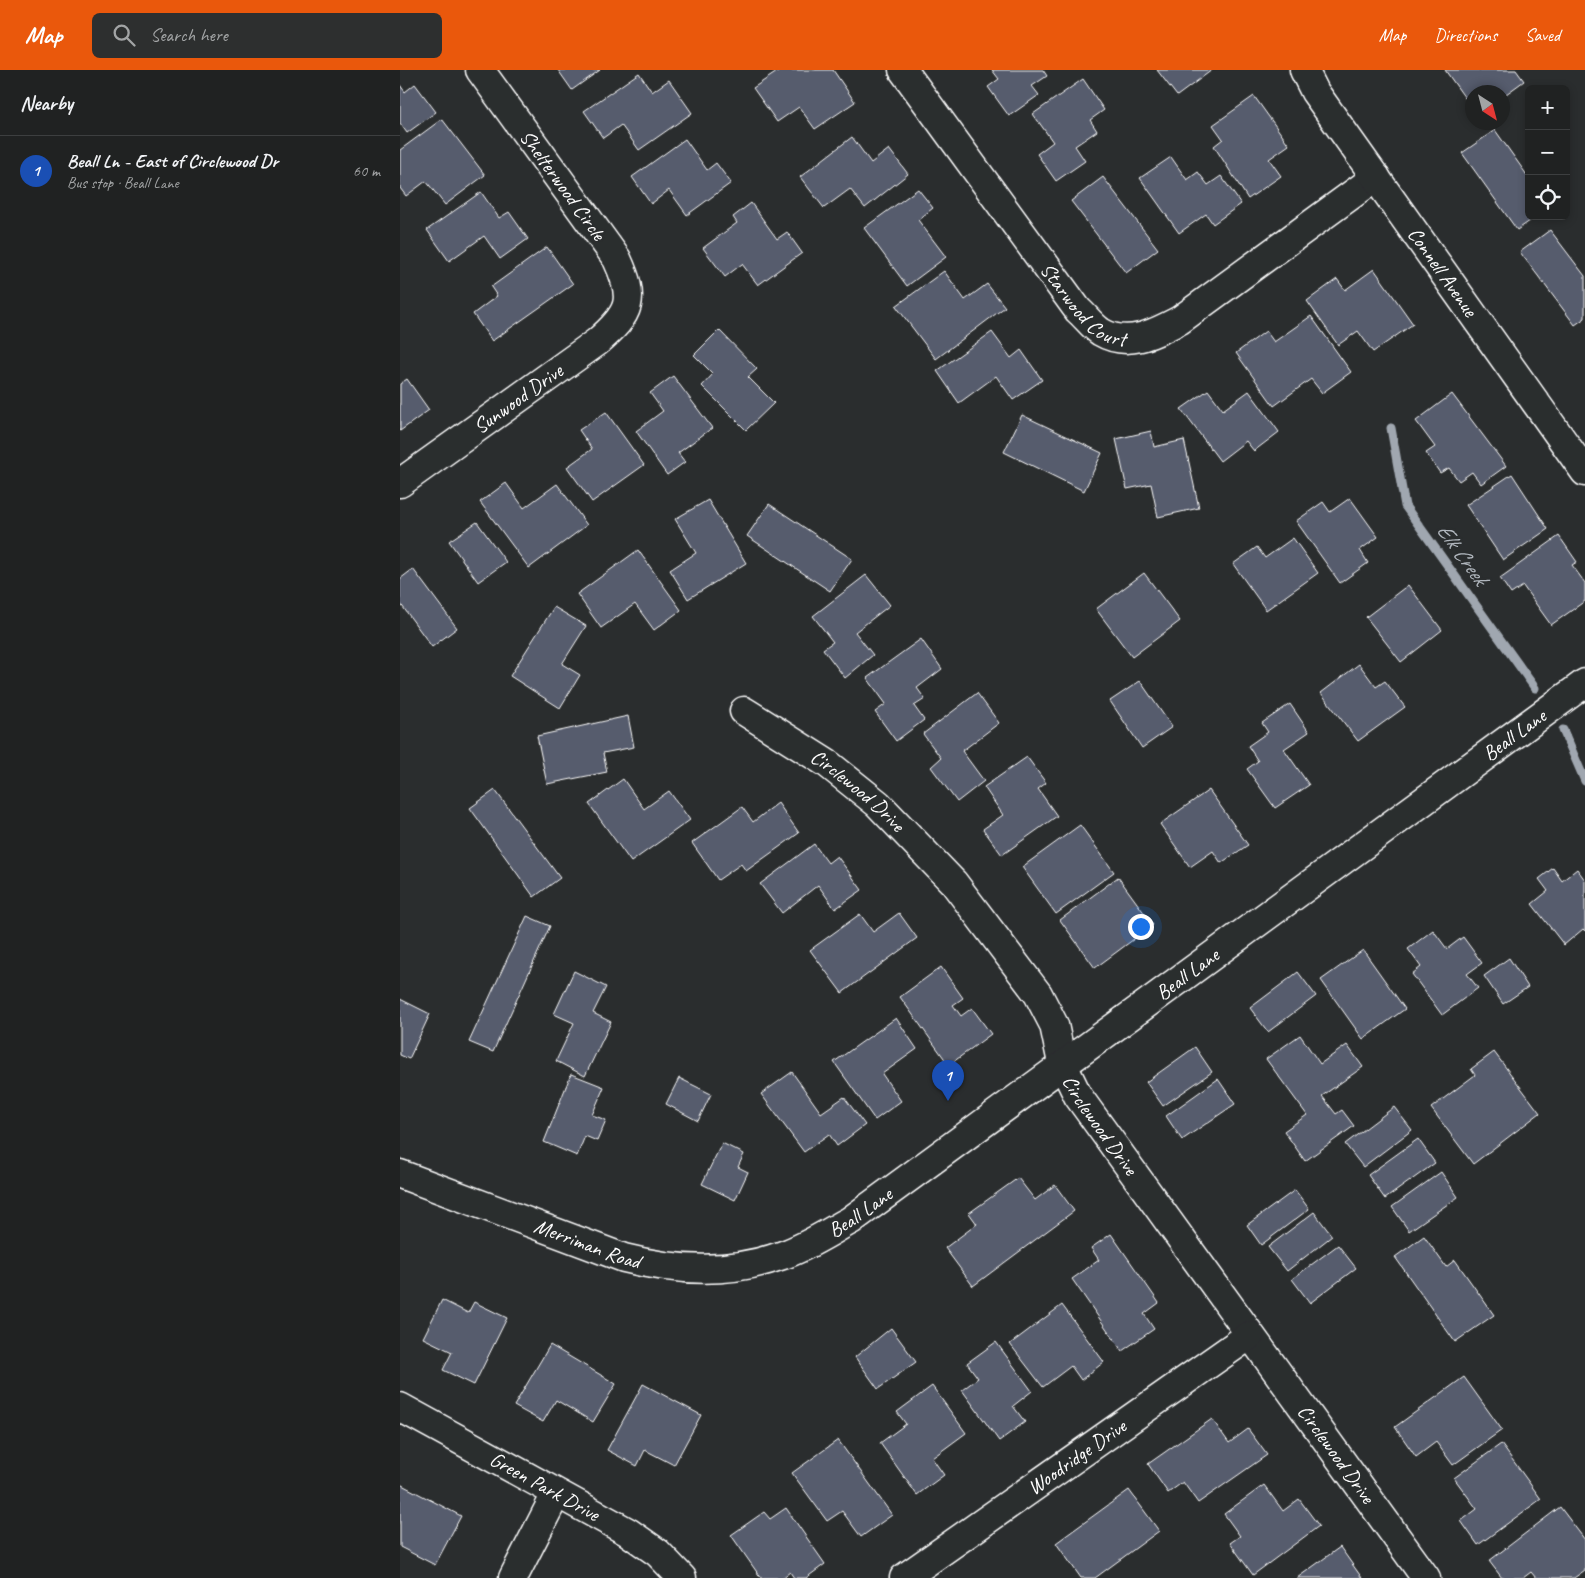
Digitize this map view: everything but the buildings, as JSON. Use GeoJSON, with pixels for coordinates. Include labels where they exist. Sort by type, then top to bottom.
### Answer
{"type":"FeatureCollection","features":[{"type":"Feature","properties":{"kind":"street","name":"Shelterwood Circle"},"geometry":{"type":"LineString","coordinates":[[480,70],[617,259],[628,283],[628,307]]}},
{"type":"Feature","properties":{"kind":"street","name":"Starwood Court"},"geometry":{"type":"LineString","coordinates":[[903,70],[1078,310],[1101,332],[1125,339],[1150,336],[1180,320],[1376,178]]}},
{"type":"Feature","properties":{"kind":"street","name":"Connell Avenue"},"geometry":{"type":"LineString","coordinates":[[1304,70],[1315,92],[1585,472]]}},
{"type":"Feature","properties":{"kind":"street","name":"Sunwood Drive"},"geometry":{"type":"LineString","coordinates":[[400,483],[597,342],[615,327],[628,307]]}},
{"type":"Feature","properties":{"kind":"street","name":"Beall Lane"},"geometry":{"type":"LineString","coordinates":[[783,1256],[851,1220],[1062,1063],[1585,683]]}},
{"type":"Feature","properties":{"kind":"street","name":"Circlewood Drive"},"geometry":{"type":"LineString","coordinates":[[744,711],[828,764],[864,792],[878,804],[954,883],[1038,994],[1054,1025],[1062,1063],[1078,1096],[1426,1578]]}},
{"type":"Feature","properties":{"kind":"street","name":"Merriman Road"},"geometry":{"type":"LineString","coordinates":[[400,1174],[624,1258],[657,1266],[696,1269],[736,1266],[783,1256]]}},
{"type":"Feature","properties":{"kind":"street","name":"Woodridge Drive"},"geometry":{"type":"LineString","coordinates":[[904,1578],[1250,1335]]}},
{"type":"Feature","properties":{"kind":"street","name":"Green Park Drive"},"geometry":{"type":"LineString","coordinates":[[400,1407],[628,1532],[658,1553],[682,1578]]}},
{"type":"Feature","properties":{"kind":"street"},"geometry":{"type":"LineString","coordinates":[[512,1578],[556,1494]]}},
{"type":"Feature","properties":{"kind":"waterway","name":"Elk Creek"},"geometry":{"type":"LineString","coordinates":[[1391,428],[1405,506],[1535,688]]}},
{"type":"Feature","properties":{"kind":"waterway","name":"Elk Creek"},"geometry":{"type":"LineString","coordinates":[[1563,730],[1585,781]]}},
{"type":"Feature","properties":{"kind":"place","name":"Beall Ln - East of Circlewood Dr"},"geometry":{"type":"Point","coordinates":[948,1101]}}]}
